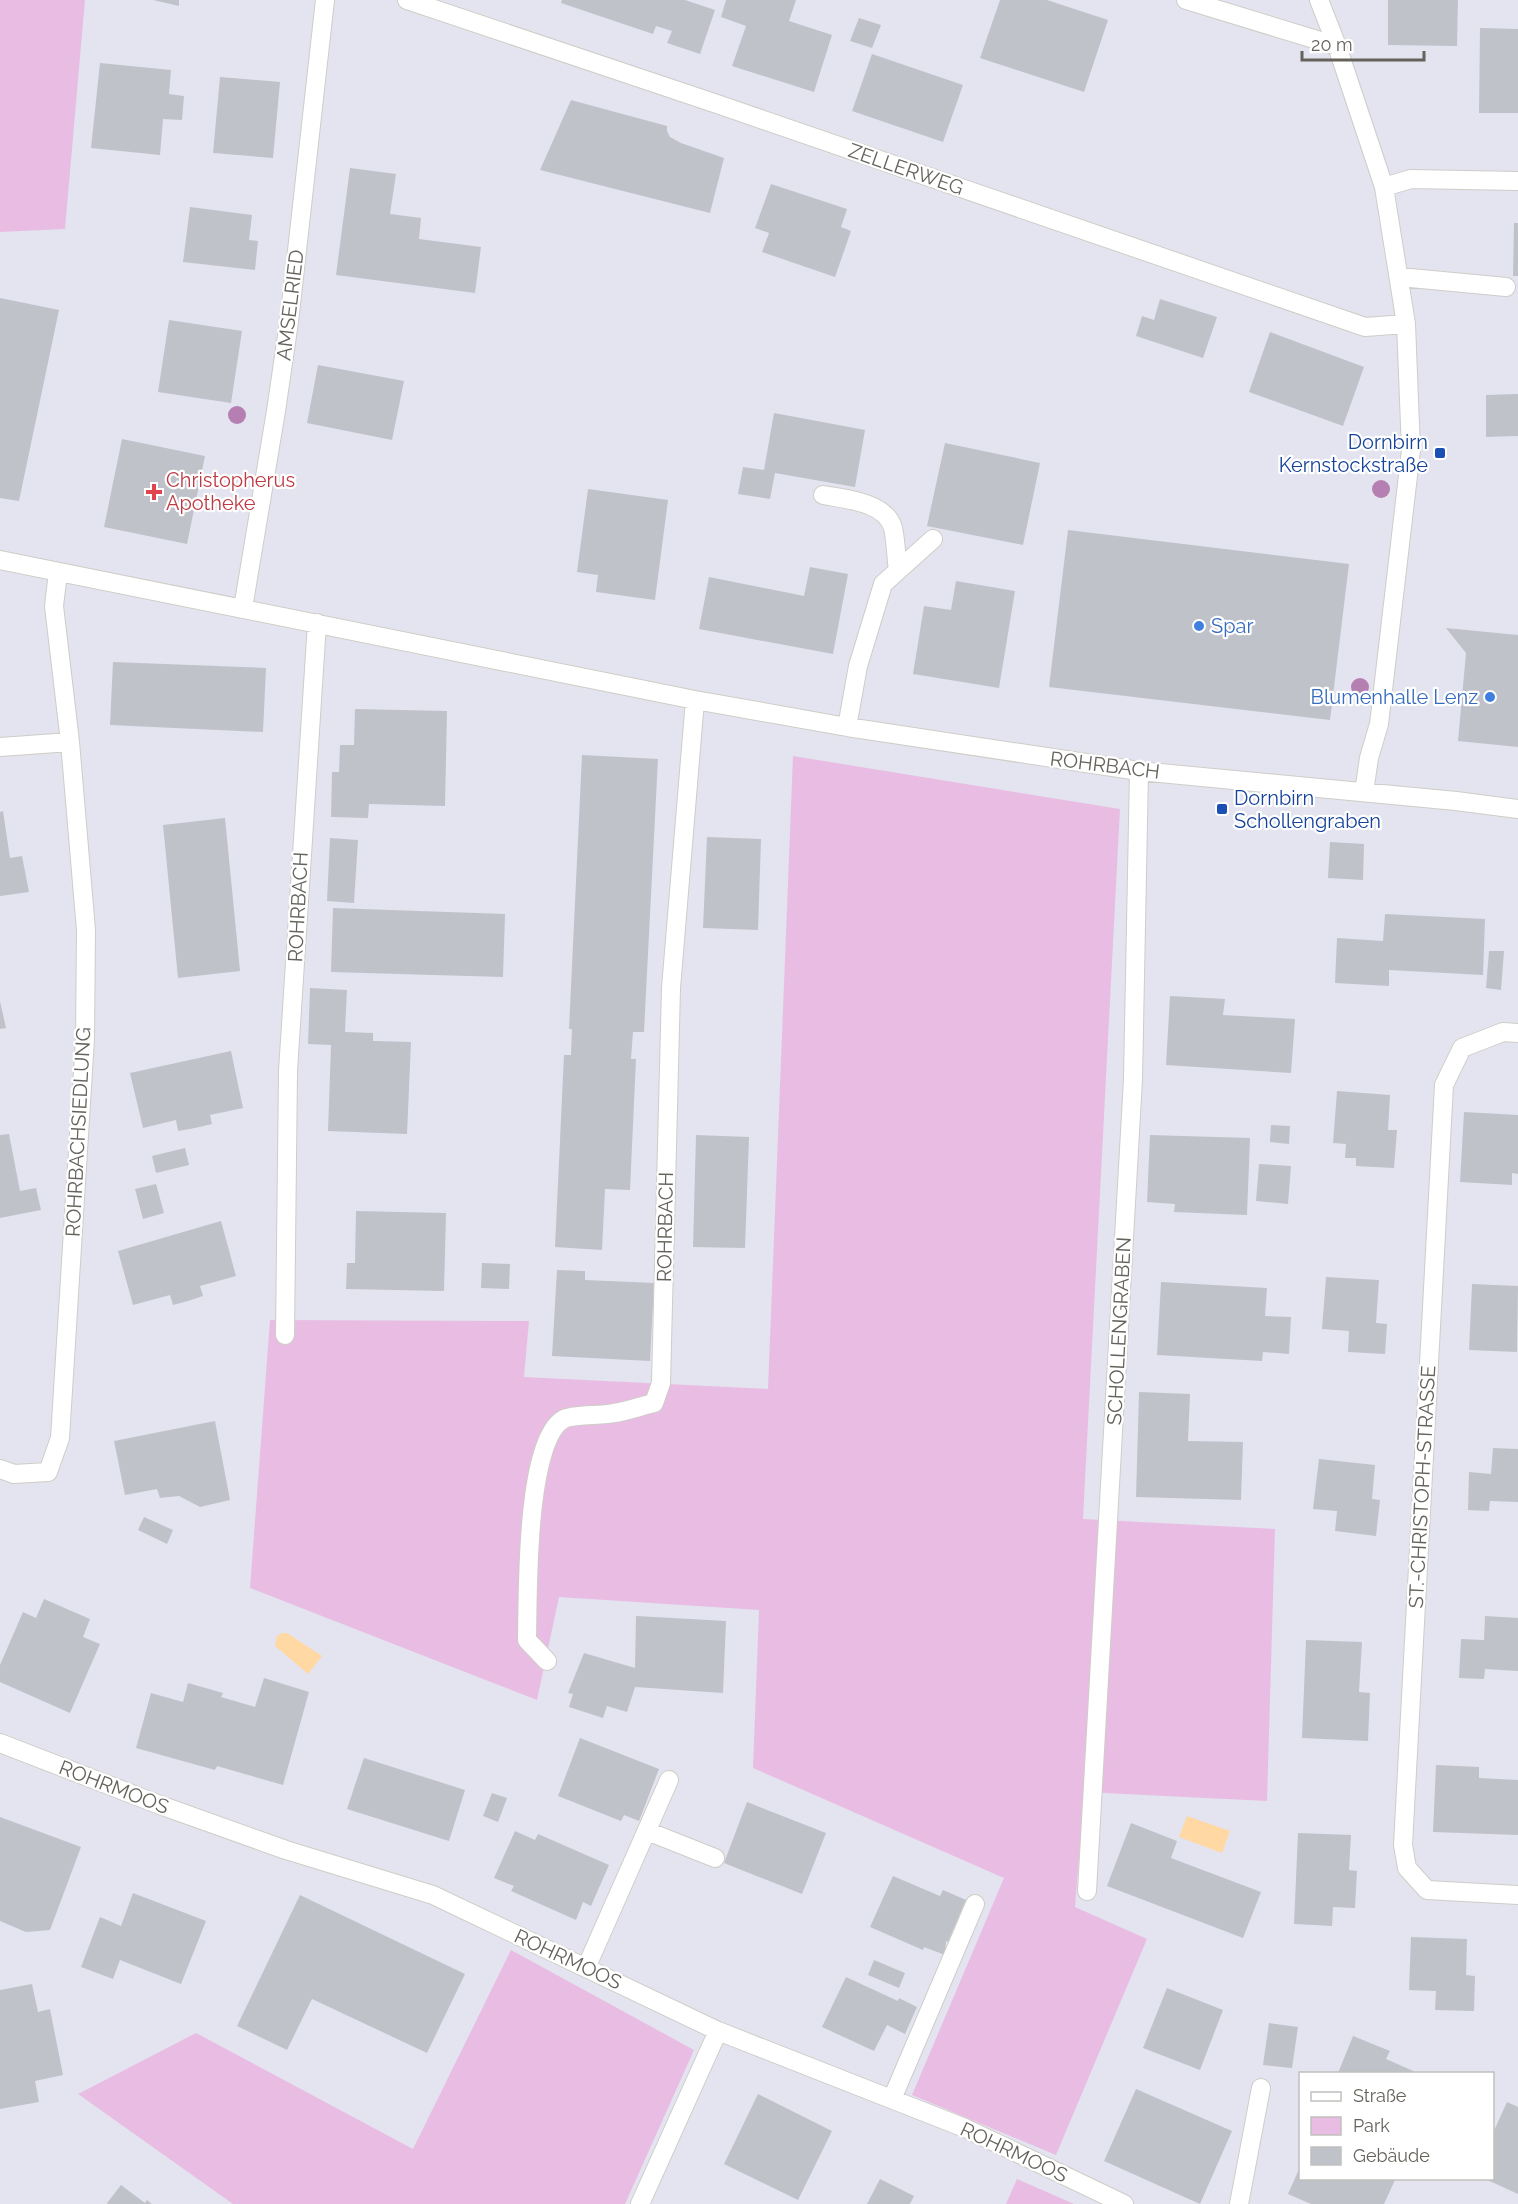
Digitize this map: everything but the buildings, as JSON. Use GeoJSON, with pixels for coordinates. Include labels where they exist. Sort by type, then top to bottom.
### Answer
{"type":"FeatureCollection","features":[{"type":"Feature","properties":{"kind":"street","name":"AMSELRIED"},"geometry":{"type":"LineString","coordinates":[[243,608],[287,333],[325,0]]}},
{"type":"Feature","properties":{"kind":"street","name":"ZELLERWEG"},"geometry":{"type":"LineString","coordinates":[[407,0],[1365,327],[1406,324]]}},
{"type":"Feature","properties":{"kind":"street"},"geometry":{"type":"LineString","coordinates":[[1186,0],[1337,46]]}},
{"type":"Feature","properties":{"kind":"street"},"geometry":{"type":"LineString","coordinates":[[1319,0],[1337,46],[1384,188],[1406,324],[1411,450],[1379,724],[1369,758],[1364,792]]}},
{"type":"Feature","properties":{"kind":"street"},"geometry":{"type":"LineString","coordinates":[[1384,188],[1411,179],[1518,181]]}},
{"type":"Feature","properties":{"kind":"street"},"geometry":{"type":"LineString","coordinates":[[1400,277],[1506,287]]}},
{"type":"Feature","properties":{"kind":"street"},"geometry":{"type":"LineString","coordinates":[[823,495],[882,511],[892,526],[898,570]]}},
{"type":"Feature","properties":{"kind":"street"},"geometry":{"type":"LineString","coordinates":[[847,727],[858,666],[883,584],[933,539]]}},
{"type":"Feature","properties":{"kind":"street","name":"ROHRBACH"},"geometry":{"type":"LineString","coordinates":[[0,560],[695,700],[847,727],[1139,771],[1518,809]]}},
{"type":"Feature","properties":{"kind":"street","name":"ROHRBACHSIEDLUNG"},"geometry":{"type":"LineString","coordinates":[[0,1469],[14,1474],[48,1472],[60,1438],[85,1039],[86,930],[70,742],[54,606],[58,572]]}},
{"type":"Feature","properties":{"kind":"street","name":"ROHRBACH"},"geometry":{"type":"LineString","coordinates":[[285,1335],[288,1071],[317,623]]}},
{"type":"Feature","properties":{"kind":"street","name":"ROHRBACH"},"geometry":{"type":"LineString","coordinates":[[547,1661],[527,1640],[530,1539],[535,1482],[551,1431],[565,1419],[614,1413],[654,1403],[661,1383],[671,988],[695,700]]}},
{"type":"Feature","properties":{"kind":"street"},"geometry":{"type":"LineString","coordinates":[[0,747],[70,742]]}},
{"type":"Feature","properties":{"kind":"street","name":"SCHOLLENGRABEN"},"geometry":{"type":"LineString","coordinates":[[1087,1891],[1133,1079],[1139,771]]}},
{"type":"Feature","properties":{"kind":"street","name":"ST.-CHRISTOPH-STRASSE"},"geometry":{"type":"LineString","coordinates":[[1518,1034],[1503,1032],[1462,1048],[1444,1085],[1403,1845],[1407,1868],[1427,1890],[1518,1895]]}},
{"type":"Feature","properties":{"kind":"street","name":"ROHRMOOS"},"geometry":{"type":"LineString","coordinates":[[0,1743],[265,1843],[433,1895],[718,2031],[965,2128],[1124,2204]]}},
{"type":"Feature","properties":{"kind":"street"},"geometry":{"type":"LineString","coordinates":[[586,1968],[669,1780]]}},
{"type":"Feature","properties":{"kind":"street"},"geometry":{"type":"LineString","coordinates":[[647,1831],[715,1858]]}},
{"type":"Feature","properties":{"kind":"street"},"geometry":{"type":"LineString","coordinates":[[892,2099],[975,1904]]}},
{"type":"Feature","properties":{"kind":"street"},"geometry":{"type":"LineString","coordinates":[[640,2204],[718,2031]]}},
{"type":"Feature","properties":{"kind":"street"},"geometry":{"type":"LineString","coordinates":[[1239,2204],[1260,2088]]}},
{"type":"Feature","properties":{"kind":"green space"},"geometry":{"type":"Polygon","coordinates":[[[0,0],[85,0],[65,229],[0,232],[0,0]]]}},
{"type":"Feature","properties":{"kind":"green space"},"geometry":{"type":"Polygon","coordinates":[[[793,756],[1120,809],[1083,1519],[1275,1529],[1267,1801],[1084,1792],[1075,1907],[1147,1939],[1056,2155],[912,2095],[1004,1878],[753,1768],[759,1610],[559,1597],[537,1700],[250,1588],[270,1320],[529,1321],[524,1377],[768,1389],[793,756]]]}},
{"type":"Feature","properties":{"kind":"green space"},"geometry":{"type":"Polygon","coordinates":[[[511,1950],[694,2050],[625,2204],[233,2204],[78,2094],[196,2033],[413,2149],[511,1950]]]}},
{"type":"Feature","properties":{"kind":"green space"},"geometry":{"type":"Polygon","coordinates":[[[1017,2179],[1074,2204],[1006,2204],[1017,2179]]]}},
{"type":"Feature","properties":{"kind":"shaded area"},"geometry":{"type":"Polygon","coordinates":[[[287,1633],[322,1656],[308,1674],[275,1646],[277,1636],[287,1633]]]}},
{"type":"Feature","properties":{"kind":"shaded area"},"geometry":{"type":"Polygon","coordinates":[[[1187,1816],[1230,1831],[1222,1853],[1179,1837],[1187,1816]]]}},
{"type":"Feature","properties":{"kind":"place","name":"Dornbirn Kernstockstraße"},"geometry":{"type":"Point","coordinates":[1440,453]}},
{"type":"Feature","properties":{"kind":"place","name":"Christopherus Apotheke"},"geometry":{"type":"Point","coordinates":[154,492]}},
{"type":"Feature","properties":{"kind":"place","name":"Spar"},"geometry":{"type":"Point","coordinates":[1199,626]}},
{"type":"Feature","properties":{"kind":"place","name":"Blumenhalle Lenz"},"geometry":{"type":"Point","coordinates":[1490,697]}},
{"type":"Feature","properties":{"kind":"place","name":"Dornbirn Schollengraben"},"geometry":{"type":"Point","coordinates":[1222,809]}}]}
